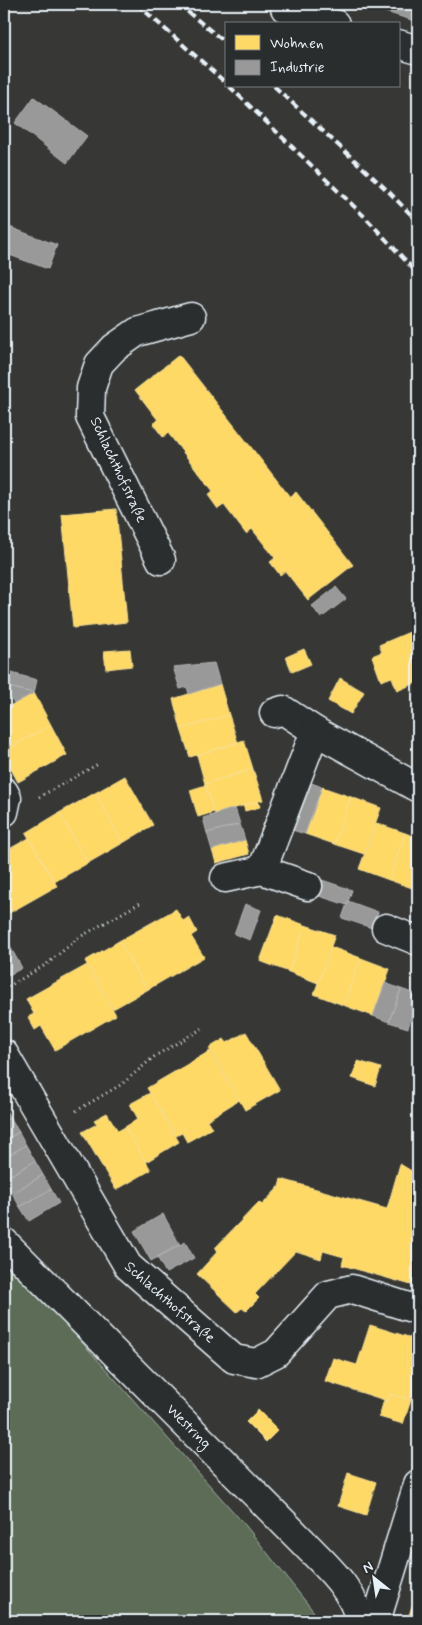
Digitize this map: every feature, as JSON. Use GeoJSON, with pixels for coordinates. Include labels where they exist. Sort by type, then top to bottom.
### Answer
{"type":"FeatureCollection","features":[{"type":"Feature","properties":{"kind":"street"},"geometry":{"type":"LineString","coordinates":[[286,8],[329,22]]}},
{"type":"Feature","properties":{"kind":"street"},"geometry":{"type":"LineString","coordinates":[[400,45],[418,50]]}},
{"type":"Feature","properties":{"kind":"street","name":"Schlachthofstraße"},"geometry":{"type":"LineString","coordinates":[[161,560],[90,417],[91,388],[99,364],[114,348],[137,332],[191,317]]}},
{"type":"Feature","properties":{"kind":"street"},"geometry":{"type":"LineString","coordinates":[[274,713],[283,710],[315,731],[418,788]]}},
{"type":"Feature","properties":{"kind":"street"},"geometry":{"type":"LineString","coordinates":[[262,870],[315,731]]}},
{"type":"Feature","properties":{"kind":"street"},"geometry":{"type":"LineString","coordinates":[[4,792],[7,798],[4,812]]}},
{"type":"Feature","properties":{"kind":"street"},"geometry":{"type":"LineString","coordinates":[[225,878],[262,870],[308,886]]}},
{"type":"Feature","properties":{"kind":"street"},"geometry":{"type":"LineString","coordinates":[[386,928],[418,941]]}},
{"type":"Feature","properties":{"kind":"street","name":"Schlachthofstraße"},"geometry":{"type":"LineString","coordinates":[[4,1054],[128,1266],[234,1359],[256,1363],[276,1353],[328,1295],[352,1289],[418,1310]]}},
{"type":"Feature","properties":{"kind":"street","name":"Westring"},"geometry":{"type":"LineString","coordinates":[[4,1242],[308,1547],[344,1586],[358,1609],[360,1621]]}},
{"type":"Feature","properties":{"kind":"street"},"geometry":{"type":"LineString","coordinates":[[376,1621],[389,1574],[413,1525],[418,1484]]}},
{"type":"Feature","properties":{"kind":"path"},"geometry":{"type":"LineString","coordinates":[[32,801],[100,763]]}},
{"type":"Feature","properties":{"kind":"path"},"geometry":{"type":"LineString","coordinates":[[4,988],[47,964],[78,938],[140,903]]}},
{"type":"Feature","properties":{"kind":"path"},"geometry":{"type":"LineString","coordinates":[[47,1127],[122,1084],[155,1056],[203,1028]]}},
{"type":"Feature","properties":{"kind":"green space"},"geometry":{"type":"Polygon","coordinates":[[[4,1255],[246,1526],[321,1621],[4,1621],[4,1255]]]}},
{"type":"Feature","properties":{"kind":"building: Wohnen"},"geometry":{"type":"Polygon","coordinates":[[[179,355],[290,497],[296,492],[353,565],[308,600],[285,571],[280,575],[270,562],[275,558],[252,529],[246,534],[224,505],[218,509],[208,495],[213,491],[168,433],[163,437],[153,424],[158,420],[135,390],[179,355]]]}},
{"type":"Feature","properties":{"kind":"building: Wohnen"},"geometry":{"type":"Polygon","coordinates":[[[116,509],[127,622],[73,628],[62,514],[116,509]]]}},
{"type":"Feature","properties":{"kind":"building: Wohnen"},"geometry":{"type":"Polygon","coordinates":[[[412,631],[418,648],[418,682],[397,691],[392,677],[381,681],[372,656],[382,652],[379,645],[412,631]]]}},
{"type":"Feature","properties":{"kind":"building: Wohnen"},"geometry":{"type":"Polygon","coordinates":[[[130,649],[132,666],[106,669],[104,651],[130,649]]]}},
{"type":"Feature","properties":{"kind":"building: Wohnen"},"geometry":{"type":"Polygon","coordinates":[[[304,649],[311,664],[292,672],[286,657],[304,649]]]}},
{"type":"Feature","properties":{"kind":"building: Wohnen"},"geometry":{"type":"Polygon","coordinates":[[[340,678],[364,692],[351,714],[328,701],[340,678]]]}},
{"type":"Feature","properties":{"kind":"building: Wohnen"},"geometry":{"type":"Polygon","coordinates":[[[220,684],[229,715],[181,729],[173,699],[220,684]]]}},
{"type":"Feature","properties":{"kind":"building: Wohnen"},"geometry":{"type":"Polygon","coordinates":[[[34,693],[51,725],[4,751],[4,709],[34,693]]]}},
{"type":"Feature","properties":{"kind":"building: Wohnen"},"geometry":{"type":"Polygon","coordinates":[[[229,715],[238,743],[190,757],[181,729],[229,715]]]}},
{"type":"Feature","properties":{"kind":"building: Wohnen"},"geometry":{"type":"Polygon","coordinates":[[[51,725],[67,755],[18,782],[4,756],[4,751],[51,725]]]}},
{"type":"Feature","properties":{"kind":"building: Wohnen"},"geometry":{"type":"Polygon","coordinates":[[[244,740],[253,769],[205,784],[197,755],[244,740]]]}},
{"type":"Feature","properties":{"kind":"building: Wohnen"},"geometry":{"type":"Polygon","coordinates":[[[253,769],[263,800],[215,814],[205,784],[253,769]]]}},
{"type":"Feature","properties":{"kind":"building: Wohnen"},"geometry":{"type":"Polygon","coordinates":[[[125,776],[153,825],[123,843],[95,793],[125,776]]]}},
{"type":"Feature","properties":{"kind":"building: Wohnen"},"geometry":{"type":"Polygon","coordinates":[[[206,785],[214,812],[198,817],[190,790],[206,785]]]}},
{"type":"Feature","properties":{"kind":"building: Wohnen"},"geometry":{"type":"Polygon","coordinates":[[[322,787],[351,797],[334,844],[305,834],[322,787]]]}},
{"type":"Feature","properties":{"kind":"building: Wohnen"},"geometry":{"type":"Polygon","coordinates":[[[95,793],[123,843],[88,863],[59,813],[95,793]]]}},
{"type":"Feature","properties":{"kind":"building: Wohnen"},"geometry":{"type":"Polygon","coordinates":[[[351,797],[381,808],[364,854],[334,844],[351,797]]]}},
{"type":"Feature","properties":{"kind":"building: Wohnen"},"geometry":{"type":"Polygon","coordinates":[[[258,801],[260,807],[245,811],[243,805],[258,801]]]}},
{"type":"Feature","properties":{"kind":"building: Wohnen"},"geometry":{"type":"Polygon","coordinates":[[[59,813],[88,863],[54,882],[26,833],[59,813]]]}},
{"type":"Feature","properties":{"kind":"building: Wohnen"},"geometry":{"type":"Polygon","coordinates":[[[376,823],[405,833],[389,880],[359,869],[376,823]]]}},
{"type":"Feature","properties":{"kind":"building: Wohnen"},"geometry":{"type":"Polygon","coordinates":[[[405,833],[418,838],[418,890],[389,880],[405,833]]]}},
{"type":"Feature","properties":{"kind":"building: Wohnen"},"geometry":{"type":"Polygon","coordinates":[[[29,838],[57,886],[4,916],[4,852],[29,838]]]}},
{"type":"Feature","properties":{"kind":"building: Wohnen"},"geometry":{"type":"Polygon","coordinates":[[[245,840],[249,854],[216,863],[212,850],[245,840]]]}},
{"type":"Feature","properties":{"kind":"building: Wohnen"},"geometry":{"type":"Polygon","coordinates":[[[176,909],[183,921],[189,917],[197,932],[191,936],[204,957],[147,990],[119,941],[176,909]]]}},
{"type":"Feature","properties":{"kind":"building: Wohnen"},"geometry":{"type":"Polygon","coordinates":[[[277,915],[305,925],[289,972],[260,961],[277,915]]]}},
{"type":"Feature","properties":{"kind":"building: Wohnen"},"geometry":{"type":"Polygon","coordinates":[[[305,925],[335,935],[318,983],[289,972],[305,925]]]}},
{"type":"Feature","properties":{"kind":"building: Wohnen"},"geometry":{"type":"Polygon","coordinates":[[[119,941],[147,990],[113,1009],[85,961],[119,941]]]}},
{"type":"Feature","properties":{"kind":"building: Wohnen"},"geometry":{"type":"Polygon","coordinates":[[[331,947],[361,958],[343,1005],[314,994],[331,947]]]}},
{"type":"Feature","properties":{"kind":"building: Wohnen"},"geometry":{"type":"Polygon","coordinates":[[[361,958],[390,969],[373,1016],[343,1005],[361,958]]]}},
{"type":"Feature","properties":{"kind":"building: Wohnen"},"geometry":{"type":"Polygon","coordinates":[[[87,965],[116,1015],[55,1050],[41,1026],[35,1030],[28,1017],[34,1014],[26,999],[87,965]]]}},
{"type":"Feature","properties":{"kind":"building: Wohnen"},"geometry":{"type":"Polygon","coordinates":[[[246,1032],[280,1090],[245,1110],[209,1048],[224,1039],[227,1043],[246,1032]]]}},
{"type":"Feature","properties":{"kind":"building: Wohnen"},"geometry":{"type":"Polygon","coordinates":[[[210,1051],[239,1100],[207,1120],[212,1128],[187,1142],[182,1133],[176,1136],[147,1088],[210,1051]]]}},
{"type":"Feature","properties":{"kind":"building: Wohnen"},"geometry":{"type":"Polygon","coordinates":[[[358,1061],[381,1068],[375,1086],[352,1078],[358,1061]]]}},
{"type":"Feature","properties":{"kind":"building: Wohnen"},"geometry":{"type":"Polygon","coordinates":[[[150,1093],[179,1142],[146,1162],[125,1127],[138,1119],[130,1104],[150,1093]]]}},
{"type":"Feature","properties":{"kind":"building: Wohnen"},"geometry":{"type":"Polygon","coordinates":[[[107,1113],[118,1131],[125,1127],[151,1170],[116,1190],[82,1132],[97,1124],[94,1120],[107,1113]]]}},
{"type":"Feature","properties":{"kind":"building: Wohnen"},"geometry":{"type":"Polygon","coordinates":[[[400,1164],[418,1175],[418,1287],[342,1265],[344,1257],[323,1251],[321,1259],[296,1251],[255,1294],[259,1298],[246,1311],[242,1308],[237,1312],[197,1274],[218,1251],[215,1248],[259,1202],[262,1205],[279,1187],[281,1179],[387,1209],[400,1164]]]}},
{"type":"Feature","properties":{"kind":"building: Wohnen"},"geometry":{"type":"Polygon","coordinates":[[[370,1325],[418,1340],[418,1377],[411,1400],[390,1394],[388,1401],[325,1381],[333,1358],[357,1365],[370,1325]]]}},
{"type":"Feature","properties":{"kind":"building: Wohnen"},"geometry":{"type":"Polygon","coordinates":[[[390,1394],[411,1400],[403,1424],[379,1417],[384,1400],[388,1401],[390,1394]]]}},
{"type":"Feature","properties":{"kind":"building: Wohnen"},"geometry":{"type":"Polygon","coordinates":[[[258,1410],[278,1430],[266,1442],[246,1422],[258,1410]]]}},
{"type":"Feature","properties":{"kind":"building: Wohnen"},"geometry":{"type":"Polygon","coordinates":[[[348,1473],[376,1482],[366,1515],[338,1506],[348,1473]]]}},
{"type":"Feature","properties":{"kind":"building: Wohnen"},"geometry":{"type":"Polygon","coordinates":[[[418,1574],[418,1595],[413,1591],[418,1574]]]}},
{"type":"Feature","properties":{"kind":"building: Wohnen"},"geometry":{"type":"Polygon","coordinates":[[[418,1602],[418,1621],[408,1619],[412,1606],[417,1607],[418,1602]]]}},
{"type":"Feature","properties":{"kind":"building: Industrie"},"geometry":{"type":"Polygon","coordinates":[[[360,4],[418,4],[418,22],[360,4]]]}},
{"type":"Feature","properties":{"kind":"building: Industrie"},"geometry":{"type":"Polygon","coordinates":[[[34,97],[87,136],[67,163],[15,123],[34,97]]]}},
{"type":"Feature","properties":{"kind":"building: Industrie"},"geometry":{"type":"Polygon","coordinates":[[[4,225],[57,245],[48,269],[4,253],[4,225]]]}},
{"type":"Feature","properties":{"kind":"building: Industrie"},"geometry":{"type":"Polygon","coordinates":[[[336,587],[346,599],[321,618],[312,606],[336,587]]]}},
{"type":"Feature","properties":{"kind":"building: Industrie"},"geometry":{"type":"Polygon","coordinates":[[[214,663],[220,684],[189,694],[187,687],[180,689],[173,667],[214,663]]]}},
{"type":"Feature","properties":{"kind":"building: Industrie"},"geometry":{"type":"Polygon","coordinates":[[[8,672],[37,680],[34,693],[4,686],[8,672]]]}},
{"type":"Feature","properties":{"kind":"building: Industrie"},"geometry":{"type":"Polygon","coordinates":[[[4,686],[34,693],[14,704],[4,686]]]}},
{"type":"Feature","properties":{"kind":"building: Industrie"},"geometry":{"type":"Polygon","coordinates":[[[306,781],[322,787],[305,834],[289,829],[306,781]]]}},
{"type":"Feature","properties":{"kind":"building: Industrie"},"geometry":{"type":"Polygon","coordinates":[[[235,808],[240,824],[207,833],[203,818],[235,808]]]}},
{"type":"Feature","properties":{"kind":"building: Industrie"},"geometry":{"type":"Polygon","coordinates":[[[240,824],[245,840],[212,850],[207,833],[240,824]]]}},
{"type":"Feature","properties":{"kind":"building: Industrie"},"geometry":{"type":"Polygon","coordinates":[[[322,880],[352,890],[347,905],[316,895],[322,880]]]}},
{"type":"Feature","properties":{"kind":"building: Industrie"},"geometry":{"type":"Polygon","coordinates":[[[348,901],[378,912],[372,928],[342,918],[348,901]]]}},
{"type":"Feature","properties":{"kind":"building: Industrie"},"geometry":{"type":"Polygon","coordinates":[[[245,904],[261,910],[250,940],[234,934],[245,904]]]}},
{"type":"Feature","properties":{"kind":"building: Industrie"},"geometry":{"type":"Polygon","coordinates":[[[7,941],[22,968],[4,978],[4,943],[7,941]]]}},
{"type":"Feature","properties":{"kind":"building: Industrie"},"geometry":{"type":"Polygon","coordinates":[[[385,983],[401,989],[389,1022],[373,1016],[385,983]]]}},
{"type":"Feature","properties":{"kind":"building: Industrie"},"geometry":{"type":"Polygon","coordinates":[[[401,989],[418,995],[408,1028],[389,1022],[401,989]]]}},
{"type":"Feature","properties":{"kind":"building: Industrie"},"geometry":{"type":"Polygon","coordinates":[[[4,1107],[10,1118],[4,1121],[4,1107]]]}},
{"type":"Feature","properties":{"kind":"building: Industrie"},"geometry":{"type":"Polygon","coordinates":[[[10,1118],[19,1132],[4,1141],[4,1121],[10,1118]]]}},
{"type":"Feature","properties":{"kind":"building: Industrie"},"geometry":{"type":"Polygon","coordinates":[[[19,1132],[26,1145],[4,1158],[4,1141],[19,1132]]]}},
{"type":"Feature","properties":{"kind":"building: Industrie"},"geometry":{"type":"Polygon","coordinates":[[[26,1145],[35,1161],[4,1179],[4,1158],[26,1145]]]}},
{"type":"Feature","properties":{"kind":"building: Industrie"},"geometry":{"type":"Polygon","coordinates":[[[35,1161],[43,1175],[12,1193],[4,1179],[35,1161]]]}},
{"type":"Feature","properties":{"kind":"building: Industrie"},"geometry":{"type":"Polygon","coordinates":[[[43,1175],[51,1189],[20,1207],[12,1193],[43,1175]]]}},
{"type":"Feature","properties":{"kind":"building: Industrie"},"geometry":{"type":"Polygon","coordinates":[[[51,1189],[59,1203],[29,1221],[20,1207],[51,1189]]]}},
{"type":"Feature","properties":{"kind":"building: Industrie"},"geometry":{"type":"Polygon","coordinates":[[[163,1214],[180,1245],[151,1261],[134,1231],[163,1214]]]}},
{"type":"Feature","properties":{"kind":"building: Industrie"},"geometry":{"type":"Polygon","coordinates":[[[185,1242],[194,1258],[166,1273],[157,1257],[185,1242]]]}},
{"type":"Feature","properties":{"kind":"railway"},"geometry":{"type":"LineString","coordinates":[[137,4],[225,82]]}},
{"type":"Feature","properties":{"kind":"railway"},"geometry":{"type":"LineString","coordinates":[[178,4],[225,42]]}},
{"type":"Feature","properties":{"kind":"railway"},"geometry":{"type":"LineString","coordinates":[[231,88],[365,217],[418,274]]}},
{"type":"Feature","properties":{"kind":"railway"},"geometry":{"type":"LineString","coordinates":[[276,88],[388,191],[418,222]]}}]}
